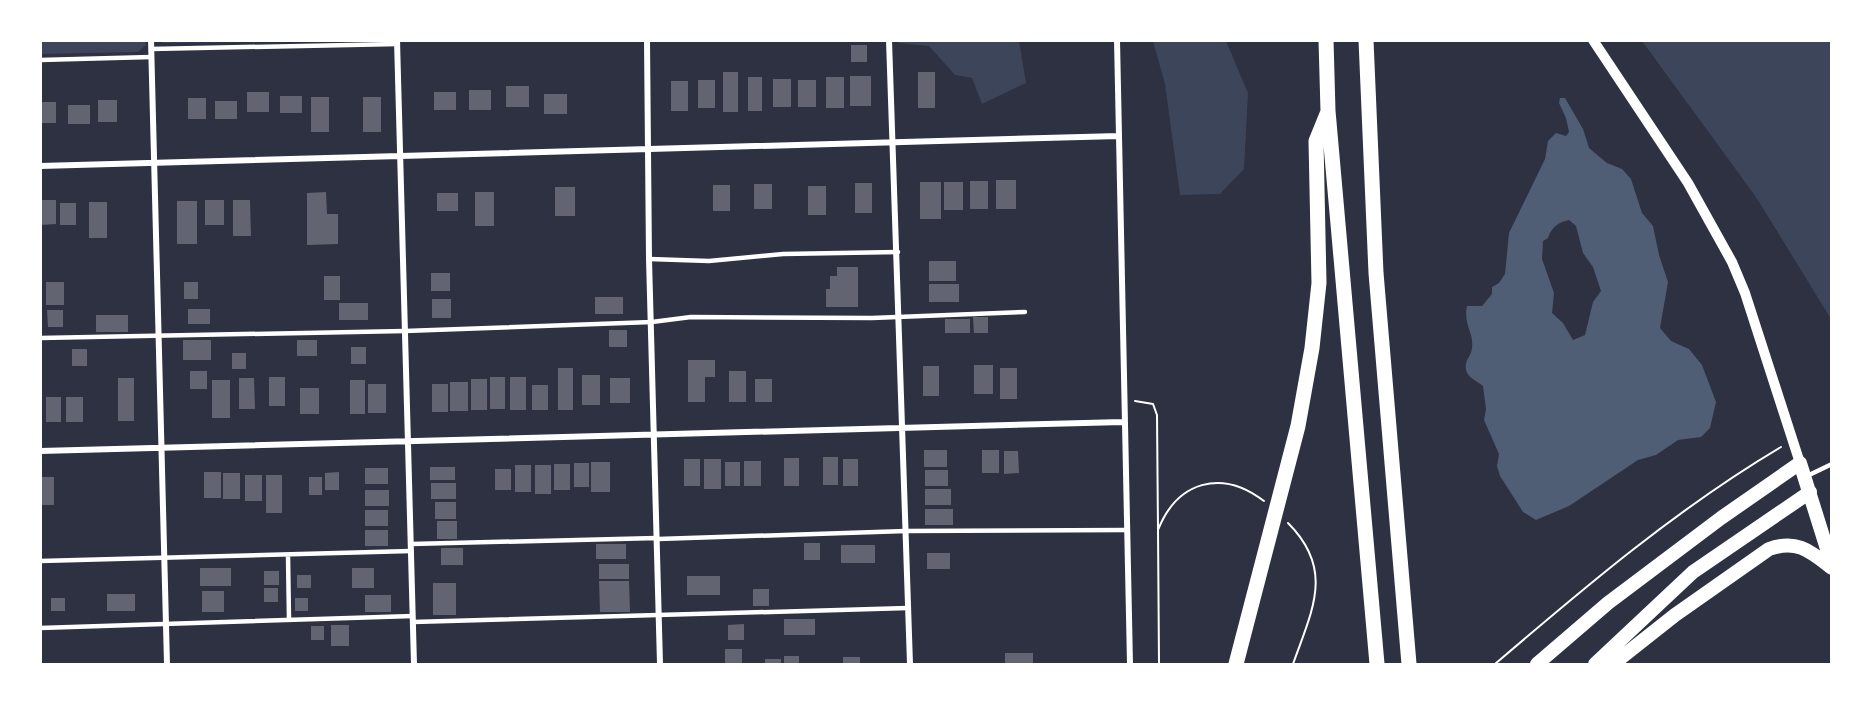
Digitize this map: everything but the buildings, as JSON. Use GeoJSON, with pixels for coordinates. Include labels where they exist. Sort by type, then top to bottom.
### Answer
{"type":"FeatureCollection","features":[{"type":"Feature","properties":{"kind":"highway"},"geometry":{"type":"LineString","coordinates":[[1326,40],[1328,111],[1377,664]]}},
{"type":"Feature","properties":{"kind":"highway"},"geometry":{"type":"LineString","coordinates":[[1366,40],[1376,273],[1409,664]]}},
{"type":"Feature","properties":{"kind":"highway"},"geometry":{"type":"LineString","coordinates":[[1236,664],[1298,426],[1312,348],[1319,283],[1316,141],[1328,111]]}},
{"type":"Feature","properties":{"kind":"main road"},"geometry":{"type":"LineString","coordinates":[[1537,664],[1608,603],[1721,518],[1800,463],[1832,566]]}},
{"type":"Feature","properties":{"kind":"main road"},"geometry":{"type":"LineString","coordinates":[[1595,664],[1694,572],[1810,492]]}},
{"type":"Feature","properties":{"kind":"main road"},"geometry":{"type":"LineString","coordinates":[[1613,664],[1684,609],[1769,549],[1783,544],[1800,547],[1832,566]]}},
{"type":"Feature","properties":{"kind":"street"},"geometry":{"type":"LineString","coordinates":[[151,40],[167,664]]}},
{"type":"Feature","properties":{"kind":"street"},"geometry":{"type":"LineString","coordinates":[[647,40],[649,259],[656,434],[660,664]]}},
{"type":"Feature","properties":{"kind":"street"},"geometry":{"type":"LineString","coordinates":[[889,40],[898,252],[910,664]]}},
{"type":"Feature","properties":{"kind":"street"},"geometry":{"type":"LineString","coordinates":[[1117,40],[1123,422],[1130,664]]}},
{"type":"Feature","properties":{"kind":"street"},"geometry":{"type":"LineString","coordinates":[[1593,40],[1682,174],[1732,262],[1745,293],[1800,463]]}},
{"type":"Feature","properties":{"kind":"street"},"geometry":{"type":"LineString","coordinates":[[397,42],[414,664]]}},
{"type":"Feature","properties":{"kind":"street"},"geometry":{"type":"LineString","coordinates":[[40,166],[153,161],[1119,136]]}},
{"type":"Feature","properties":{"kind":"street"},"geometry":{"type":"LineString","coordinates":[[40,451],[1123,422]]}},
{"type":"Feature","properties":{"kind":"lane"},"geometry":{"type":"LineString","coordinates":[[40,60],[397,42]]}},
{"type":"Feature","properties":{"kind":"lane"},"geometry":{"type":"LineString","coordinates":[[649,259],[709,261],[783,254],[898,252]]}},
{"type":"Feature","properties":{"kind":"lane"},"geometry":{"type":"LineString","coordinates":[[40,338],[405,331],[652,322],[691,318],[900,318],[1025,312]]}},
{"type":"Feature","properties":{"kind":"lane"},"geometry":{"type":"LineString","coordinates":[[1805,476],[1832,464]]}},
{"type":"Feature","properties":{"kind":"lane"},"geometry":{"type":"LineString","coordinates":[[40,561],[288,555],[411,548],[906,531],[1126,530]]}},
{"type":"Feature","properties":{"kind":"lane"},"geometry":{"type":"LineString","coordinates":[[288,555],[289,620]]}},
{"type":"Feature","properties":{"kind":"lane"},"geometry":{"type":"LineString","coordinates":[[40,628],[289,620],[659,615],[908,608]]}},
{"type":"Feature","properties":{"kind":"path"},"geometry":{"type":"LineString","coordinates":[[1123,402],[1145,401],[1153,404],[1157,414],[1159,664]]}},
{"type":"Feature","properties":{"kind":"path"},"geometry":{"type":"LineString","coordinates":[[1495,664],[1540,624],[1643,543],[1731,479],[1793,439]]}},
{"type":"Feature","properties":{"kind":"path"},"geometry":{"type":"LineString","coordinates":[[1158,530],[1165,512],[1175,499],[1187,490],[1204,484],[1222,482],[1241,486],[1270,505]]}},
{"type":"Feature","properties":{"kind":"path"},"geometry":{"type":"LineString","coordinates":[[1287,522],[1308,546],[1315,563],[1317,582],[1314,602],[1293,664]]}},
{"type":"Feature","properties":{"kind":"shaded area"},"geometry":{"type":"Polygon","coordinates":[[[145,40],[146,45],[138,52],[41,54],[41,41],[145,40]]]}},
{"type":"Feature","properties":{"kind":"shaded area"},"geometry":{"type":"Polygon","coordinates":[[[162,40],[389,40],[162,43],[162,40]]]}},
{"type":"Feature","properties":{"kind":"shaded area"},"geometry":{"type":"Polygon","coordinates":[[[899,41],[1019,41],[1026,83],[982,104],[972,78],[955,75],[929,46],[899,43],[899,41]]]}},
{"type":"Feature","properties":{"kind":"shaded area"},"geometry":{"type":"Polygon","coordinates":[[[1153,41],[1226,41],[1248,93],[1244,169],[1220,194],[1180,195],[1165,84],[1153,41]]]}},
{"type":"Feature","properties":{"kind":"shaded area"},"geometry":{"type":"Polygon","coordinates":[[[1642,41],[1831,41],[1831,319],[1756,197],[1642,41]]]}},
{"type":"Feature","properties":{"kind":"shaded area"},"geometry":{"type":"Polygon","coordinates":[[[1560,98],[1565,98],[1583,129],[1589,148],[1607,163],[1622,169],[1631,179],[1642,213],[1653,226],[1668,282],[1660,328],[1671,341],[1689,349],[1702,365],[1716,402],[1710,428],[1701,437],[1678,440],[1656,455],[1638,460],[1569,506],[1536,520],[1523,512],[1500,476],[1497,466],[1499,454],[1484,420],[1486,409],[1483,386],[1466,370],[1472,338],[1466,312],[1467,306],[1482,306],[1492,294],[1492,287],[1499,283],[1505,274],[1509,233],[1545,159],[1548,141],[1556,133],[1566,136],[1569,132],[1559,103],[1560,98]],[[1569,220],[1556,226],[1548,238],[1543,241],[1542,259],[1554,293],[1552,313],[1563,323],[1573,340],[1585,335],[1593,302],[1601,291],[1593,267],[1583,253],[1576,226],[1569,220]]]}}]}
